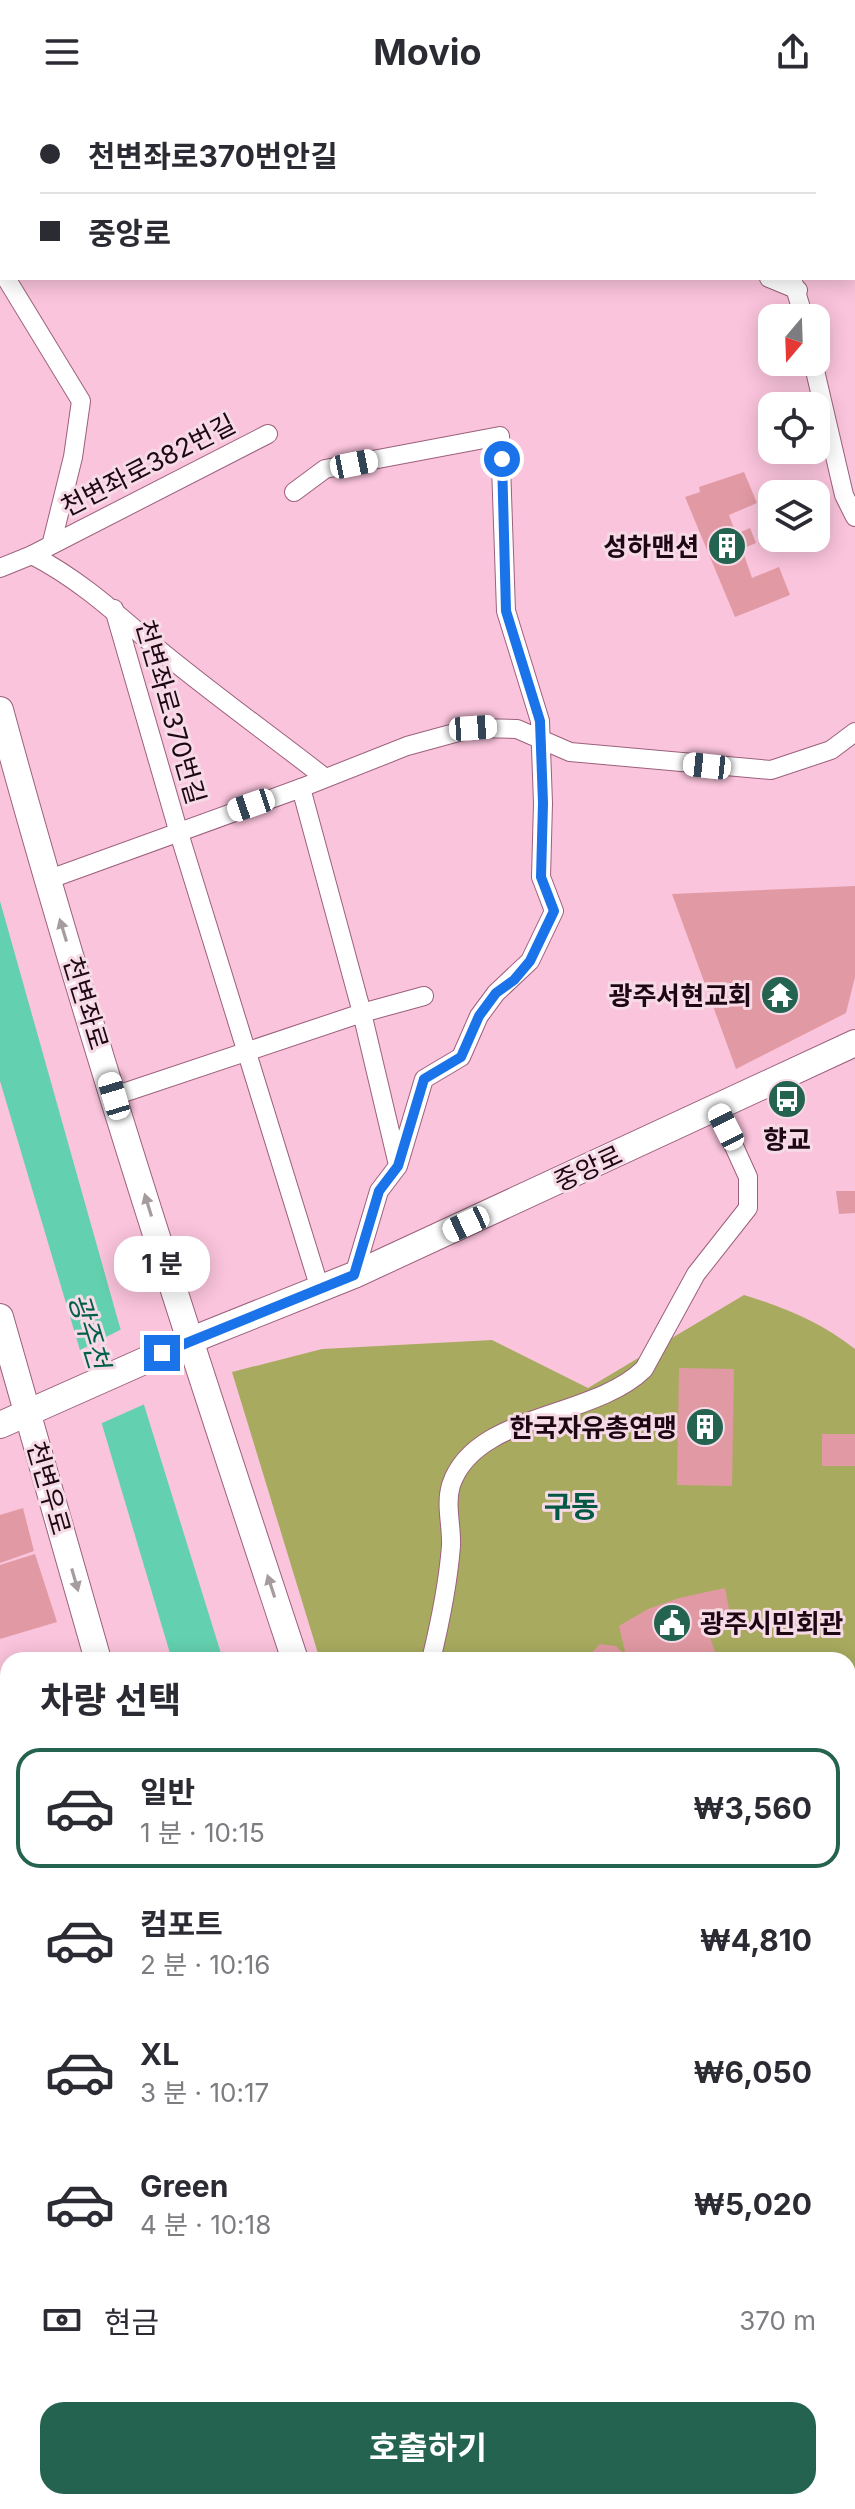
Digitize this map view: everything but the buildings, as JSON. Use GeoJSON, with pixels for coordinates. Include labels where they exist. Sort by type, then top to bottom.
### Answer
{"type":"FeatureCollection","features":[{"type":"Feature","properties":{"kind":"street","name":"천변좌로382번길"},"geometry":{"type":"LineString","coordinates":[[7,280],[81,401],[73,457],[52,542]]}},
{"type":"Feature","properties":{"kind":"street"},"geometry":{"type":"LineString","coordinates":[[795,284],[800,304]]}},
{"type":"Feature","properties":{"kind":"street"},"geometry":{"type":"LineString","coordinates":[[816,376],[844,495],[855,517]]}},
{"type":"Feature","properties":{"kind":"street","name":"천변좌로382번길"},"geometry":{"type":"LineString","coordinates":[[0,568],[32,555],[52,542],[268,434]]}},
{"type":"Feature","properties":{"kind":"street"},"geometry":{"type":"LineString","coordinates":[[294,492],[325,469],[500,436],[506,611],[534,696],[542,739],[541,877],[554,911],[530,961],[514,980],[496,993],[479,1016],[461,1057],[424,1079],[398,1166],[379,1191],[354,1275]]}},
{"type":"Feature","properties":{"kind":"street"},"geometry":{"type":"LineString","coordinates":[[32,555],[58,568],[114,609]]}},
{"type":"Feature","properties":{"kind":"street","name":"천변좌로370번길"},"geometry":{"type":"LineString","coordinates":[[114,609],[185,669],[324,777]]}},
{"type":"Feature","properties":{"kind":"street","name":"천변좌로370번길"},"geometry":{"type":"LineString","coordinates":[[114,609],[178,830],[320,1289]]}},
{"type":"Feature","properties":{"kind":"street","name":"천변좌로"},"geometry":{"type":"LineString","coordinates":[[0,710],[47,880],[189,1341],[292,1652]]}},
{"type":"Feature","properties":{"kind":"street","name":"천변좌로370번길"},"geometry":{"type":"LineString","coordinates":[[47,880],[407,746],[473,728],[503,726],[570,752],[771,770],[831,750],[855,732]]}},
{"type":"Feature","properties":{"kind":"street"},"geometry":{"type":"LineString","coordinates":[[301,788],[362,1013],[398,1166]]}},
{"type":"Feature","properties":{"kind":"street"},"geometry":{"type":"LineString","coordinates":[[114,1096],[362,1013],[424,996]]}},
{"type":"Feature","properties":{"kind":"street","name":"중앙로"},"geometry":{"type":"LineString","coordinates":[[0,1425],[189,1341],[354,1275],[855,1043]]}},
{"type":"Feature","properties":{"kind":"street"},"geometry":{"type":"LineString","coordinates":[[432,1652],[451,1545],[448,1496],[461,1463],[503,1433],[605,1395],[634,1379],[644,1369],[696,1274],[748,1208],[748,1177],[717,1109]]}},
{"type":"Feature","properties":{"kind":"street","name":"천변우로"},"geometry":{"type":"LineString","coordinates":[[0,1317],[96,1652]]}},
{"type":"Feature","properties":{"kind":"shaded area"},"geometry":{"type":"Polygon","coordinates":[[[744,1295],[802,1317],[855,1349],[855,1652],[318,1652],[232,1372],[322,1349],[492,1340],[588,1388],[744,1295]]]}},
{"type":"Feature","properties":{"kind":"water","name":"광주천"},"geometry":{"type":"Polygon","coordinates":[[[0,901],[119,1324],[221,1652],[170,1652],[0,1081],[0,901]]]}},
{"type":"Feature","properties":{"kind":"pier"},"geometry":{"type":"Polygon","coordinates":[[[124,1328],[147,1403],[100,1424],[78,1351],[124,1328]]]}},
{"type":"Feature","properties":{"kind":"place","name":"성하맨션"},"geometry":{"type":"Point","coordinates":[727,546]}},
{"type":"Feature","properties":{"kind":"place","name":"광주서현교회"},"geometry":{"type":"Point","coordinates":[780,995]}},
{"type":"Feature","properties":{"kind":"place","name":"향교"},"geometry":{"type":"Point","coordinates":[787,1099]}},
{"type":"Feature","properties":{"kind":"place","name":"한국자유총연맹"},"geometry":{"type":"Point","coordinates":[705,1427]}},
{"type":"Feature","properties":{"kind":"place","name":"광주시민회관"},"geometry":{"type":"Point","coordinates":[672,1623]}},
{"type":"Feature","properties":{"kind":"district","name":"구동"},"geometry":{"type":"Point","coordinates":[571,1506]}},
{"type":"Feature","properties":{"kind":"route"},"geometry":{"type":"LineString","coordinates":[[162,1353],[354,1275],[379,1191],[398,1166],[424,1079],[461,1057],[479,1016],[496,993],[514,980],[530,961],[554,911],[541,877],[539,845],[543,803],[540,721],[506,611],[502,459]]}}]}
